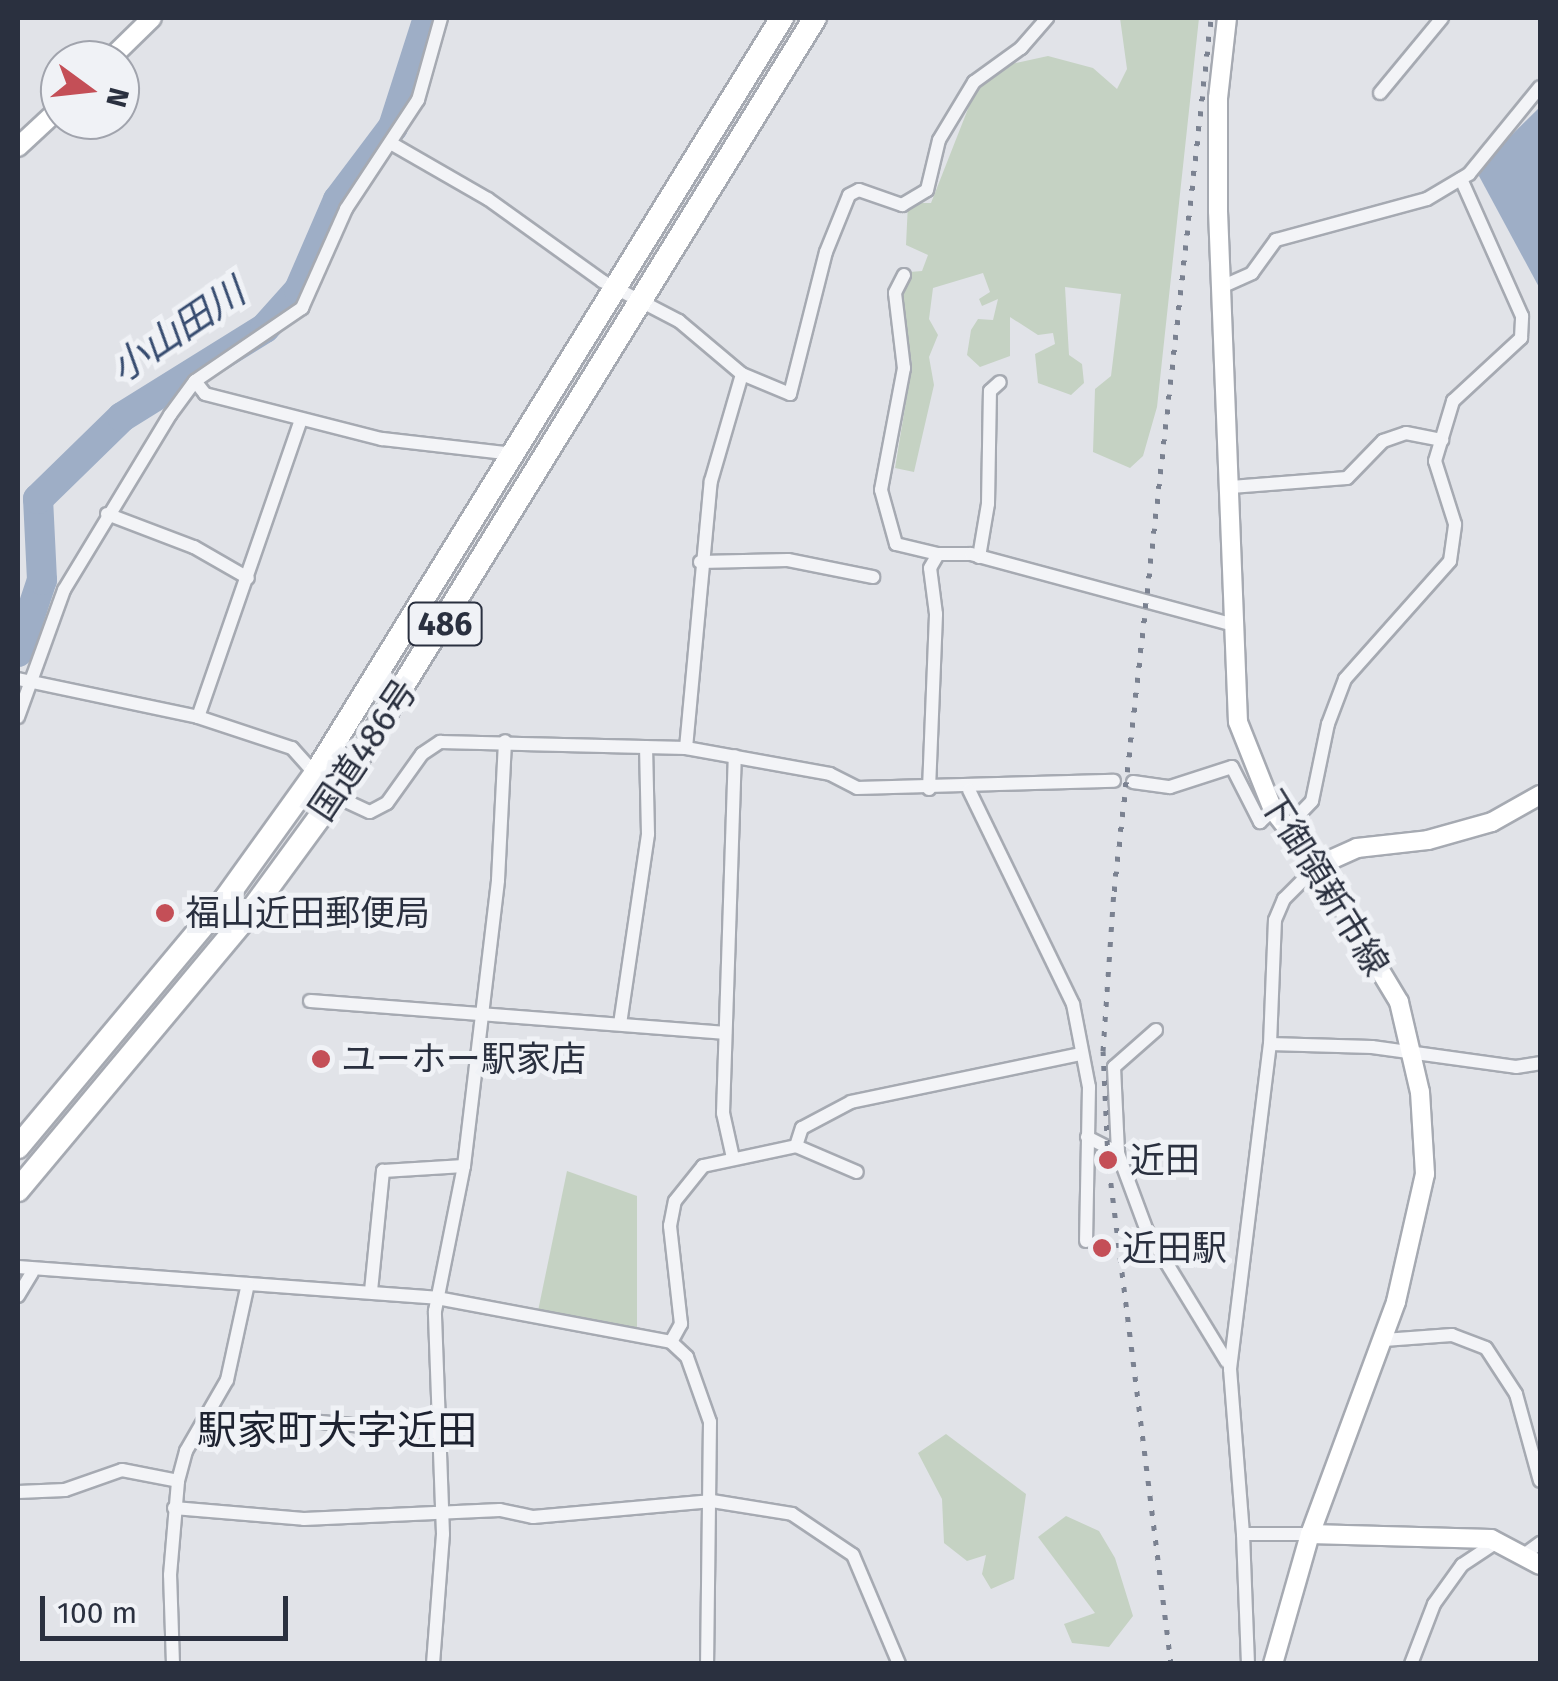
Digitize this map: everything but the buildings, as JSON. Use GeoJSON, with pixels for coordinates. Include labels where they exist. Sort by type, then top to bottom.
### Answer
{"type":"FeatureCollection","features":[{"type":"Feature","properties":{"kind":"highway","name":"国道486号"},"geometry":{"type":"LineString","coordinates":[[18,1148],[226,898],[315,774],[782,18]]}},
{"type":"Feature","properties":{"kind":"highway","name":"国道486号"},"geometry":{"type":"LineString","coordinates":[[18,1190],[248,915],[335,796],[814,18]]}},
{"type":"Feature","properties":{"kind":"main road"},"geometry":{"type":"LineString","coordinates":[[129,40],[152,18]]}},
{"type":"Feature","properties":{"kind":"main road","name":"下御領新市線"},"geometry":{"type":"LineString","coordinates":[[1228,18],[1218,98],[1220,288],[1231,487],[1230,624],[1238,722],[1273,810],[1317,866],[1399,1002],[1411,1053],[1425,1174],[1416,1234],[1384,1340],[1310,1534],[1273,1664]]}},
{"type":"Feature","properties":{"kind":"main road"},"geometry":{"type":"LineString","coordinates":[[18,146],[40,126]]}},
{"type":"Feature","properties":{"kind":"main road"},"geometry":{"type":"LineString","coordinates":[[1317,866],[1357,848],[1428,840],[1492,822],[1540,794]]}},
{"type":"Feature","properties":{"kind":"main road"},"geometry":{"type":"LineString","coordinates":[[1310,1534],[1498,1542],[1535,1554]]}},
{"type":"Feature","properties":{"kind":"street"},"geometry":{"type":"LineString","coordinates":[[18,717],[23,680],[64,590],[107,514],[195,382],[302,308],[346,208],[394,145],[418,100],[440,18]]}},
{"type":"Feature","properties":{"kind":"street"},"geometry":{"type":"LineString","coordinates":[[394,145],[488,199],[616,288],[643,297],[742,374],[790,394],[826,252],[849,196],[858,190],[902,205],[927,190],[939,140],[974,82],[1021,48],[1048,18]]}},
{"type":"Feature","properties":{"kind":"street"},"geometry":{"type":"LineString","coordinates":[[1380,93],[1442,18]]}},
{"type":"Feature","properties":{"kind":"street"},"geometry":{"type":"LineString","coordinates":[[1220,288],[1252,274],[1276,240],[1427,199],[1461,179],[1540,87]]}},
{"type":"Feature","properties":{"kind":"street"},"geometry":{"type":"LineString","coordinates":[[1286,827],[1312,801],[1328,724],[1345,679],[1450,560],[1455,524],[1435,461],[1453,401],[1522,338],[1522,316],[1461,179]]}},
{"type":"Feature","properties":{"kind":"street"},"geometry":{"type":"LineString","coordinates":[[904,275],[895,293],[904,368],[881,490],[896,544],[938,554],[979,557],[1230,624]]}},
{"type":"Feature","properties":{"kind":"street"},"geometry":{"type":"LineString","coordinates":[[686,748],[700,562],[712,481],[742,374]]}},
{"type":"Feature","properties":{"kind":"street"},"geometry":{"type":"LineString","coordinates":[[195,382],[205,394],[382,438],[514,454]]}},
{"type":"Feature","properties":{"kind":"street"},"geometry":{"type":"LineString","coordinates":[[979,557],[988,504],[990,391],[1000,382]]}},
{"type":"Feature","properties":{"kind":"street"},"geometry":{"type":"LineString","coordinates":[[198,717],[302,419]]}},
{"type":"Feature","properties":{"kind":"street"},"geometry":{"type":"LineString","coordinates":[[1231,487],[1346,478],[1383,441],[1406,432],[1442,440]]}},
{"type":"Feature","properties":{"kind":"street"},"geometry":{"type":"LineString","coordinates":[[107,514],[194,547],[248,578]]}},
{"type":"Feature","properties":{"kind":"street"},"geometry":{"type":"LineString","coordinates":[[929,789],[936,614],[930,568],[938,554]]}},
{"type":"Feature","properties":{"kind":"street"},"geometry":{"type":"LineString","coordinates":[[700,562],[788,560],[873,577]]}},
{"type":"Feature","properties":{"kind":"street"},"geometry":{"type":"LineString","coordinates":[[23,680],[198,717],[292,748],[335,796],[370,812],[388,804],[422,754],[440,742],[686,748],[830,774],[857,788],[969,790],[1114,781]]}},
{"type":"Feature","properties":{"kind":"street"},"geometry":{"type":"LineString","coordinates":[[434,1664],[440,1515],[437,1298],[464,1166],[482,1018],[505,742]]}},
{"type":"Feature","properties":{"kind":"street"},"geometry":{"type":"LineString","coordinates":[[620,1024],[648,834],[646,746]]}},
{"type":"Feature","properties":{"kind":"street"},"geometry":{"type":"LineString","coordinates":[[734,756],[723,1113],[734,1158]]}},
{"type":"Feature","properties":{"kind":"street"},"geometry":{"type":"LineString","coordinates":[[1133,782],[1170,787],[1232,767],[1260,822],[1273,810]]}},
{"type":"Feature","properties":{"kind":"street"},"geometry":{"type":"LineString","coordinates":[[969,790],[1073,1004],[1080,1054],[1090,1087],[1086,1241]]}},
{"type":"Feature","properties":{"kind":"street"},"geometry":{"type":"LineString","coordinates":[[1248,1664],[1230,1369],[1270,1044],[1275,920],[1284,899],[1317,866]]}},
{"type":"Feature","properties":{"kind":"street"},"geometry":{"type":"LineString","coordinates":[[310,1001],[383,1002],[482,1018],[724,1032]]}},
{"type":"Feature","properties":{"kind":"street"},"geometry":{"type":"LineString","coordinates":[[1156,1030],[1114,1067],[1118,1153],[1147,1231],[1191,1309],[1222,1344],[1230,1369]]}},
{"type":"Feature","properties":{"kind":"street"},"geometry":{"type":"LineString","coordinates":[[1270,1044],[1411,1053],[1516,1067],[1540,1063]]}},
{"type":"Feature","properties":{"kind":"street"},"geometry":{"type":"LineString","coordinates":[[796,1146],[802,1128],[850,1102],[1080,1054]]}},
{"type":"Feature","properties":{"kind":"street"},"geometry":{"type":"LineString","coordinates":[[1087,1136],[1118,1153]]}},
{"type":"Feature","properties":{"kind":"street"},"geometry":{"type":"LineString","coordinates":[[671,1342],[680,1324],[670,1226],[675,1202],[703,1166],[734,1158],[748,1161],[796,1146],[858,1172]]}},
{"type":"Feature","properties":{"kind":"street"},"geometry":{"type":"LineString","coordinates":[[371,1291],[382,1171],[464,1166]]}},
{"type":"Feature","properties":{"kind":"street"},"geometry":{"type":"LineString","coordinates":[[18,1267],[32,1272],[437,1298],[671,1342],[688,1357],[710,1422],[712,1500],[706,1664]]}},
{"type":"Feature","properties":{"kind":"street"},"geometry":{"type":"LineString","coordinates":[[18,1296],[32,1272]]}},
{"type":"Feature","properties":{"kind":"street"},"geometry":{"type":"LineString","coordinates":[[173,1664],[174,1508],[178,1481],[186,1451],[227,1380],[248,1284]]}},
{"type":"Feature","properties":{"kind":"street"},"geometry":{"type":"LineString","coordinates":[[1384,1340],[1452,1335],[1486,1348],[1516,1394],[1536,1437],[1540,1481]]}},
{"type":"Feature","properties":{"kind":"street"},"geometry":{"type":"LineString","coordinates":[[301,1420],[437,1433]]}},
{"type":"Feature","properties":{"kind":"street"},"geometry":{"type":"LineString","coordinates":[[18,1492],[65,1490],[122,1470],[178,1481]]}},
{"type":"Feature","properties":{"kind":"street"},"geometry":{"type":"LineString","coordinates":[[174,1508],[304,1518],[500,1510],[534,1517],[603,1515],[712,1500],[792,1514],[853,1555],[899,1664]]}},
{"type":"Feature","properties":{"kind":"street"},"geometry":{"type":"LineString","coordinates":[[1243,1534],[1310,1534]]}},
{"type":"Feature","properties":{"kind":"street"},"geometry":{"type":"LineString","coordinates":[[1411,1664],[1434,1604],[1462,1564],[1498,1542]]}},
{"type":"Feature","properties":{"kind":"green space"},"geometry":{"type":"Polygon","coordinates":[[[1120,18],[1199,18],[1157,407],[1143,456],[1130,468],[1093,452],[1095,389],[1111,376],[1121,294],[1065,287],[1069,355],[1082,364],[1084,383],[1071,395],[1038,383],[1035,354],[1055,344],[1053,333],[1038,335],[1010,317],[1010,356],[980,367],[967,355],[971,330],[978,319],[993,320],[998,299],[982,306],[979,299],[990,292],[983,273],[933,288],[929,319],[938,335],[929,357],[934,385],[914,472],[895,468],[912,365],[902,300],[910,272],[922,271],[928,255],[906,245],[908,203],[931,203],[975,91],[1002,66],[1048,56],[1093,68],[1117,89],[1127,69],[1120,18]]]}},
{"type":"Feature","properties":{"kind":"green space"},"geometry":{"type":"Polygon","coordinates":[[[567,1171],[637,1196],[637,1329],[538,1311],[567,1171]]]}},
{"type":"Feature","properties":{"kind":"green space"},"geometry":{"type":"Polygon","coordinates":[[[946,1434],[1026,1494],[1014,1579],[991,1589],[982,1574],[986,1555],[967,1561],[944,1543],[942,1499],[918,1453],[946,1434]]]}},
{"type":"Feature","properties":{"kind":"green space"},"geometry":{"type":"Polygon","coordinates":[[[1066,1516],[1099,1531],[1115,1558],[1133,1616],[1109,1647],[1072,1643],[1064,1624],[1095,1613],[1038,1537],[1066,1516]]]}},
{"type":"Feature","properties":{"kind":"water"},"geometry":{"type":"Polygon","coordinates":[[[1540,107],[1540,289],[1479,176],[1483,163],[1540,107]]]}},
{"type":"Feature","properties":{"kind":"waterway","name":"小山田川"},"geometry":{"type":"LineString","coordinates":[[18,652],[42,580],[38,499],[122,417],[265,328],[299,290],[338,200],[393,127],[428,18]]}},
{"type":"Feature","properties":{"kind":"railway"},"geometry":{"type":"LineString","coordinates":[[1171,1664],[1108,1160],[1103,1051],[1114,891],[1211,18]]}},
{"type":"Feature","properties":{"kind":"place","name":"福山近田郵便局"},"geometry":{"type":"Point","coordinates":[165,913]}},
{"type":"Feature","properties":{"kind":"place","name":"ユーホー駅家店"},"geometry":{"type":"Point","coordinates":[321,1059]}},
{"type":"Feature","properties":{"kind":"place","name":"近田"},"geometry":{"type":"Point","coordinates":[1108,1160]}},
{"type":"Feature","properties":{"kind":"place","name":"近田駅"},"geometry":{"type":"Point","coordinates":[1102,1248]}},
{"type":"Feature","properties":{"kind":"district","name":"駅家町大字近田"},"geometry":{"type":"Point","coordinates":[337,1431]}}]}
